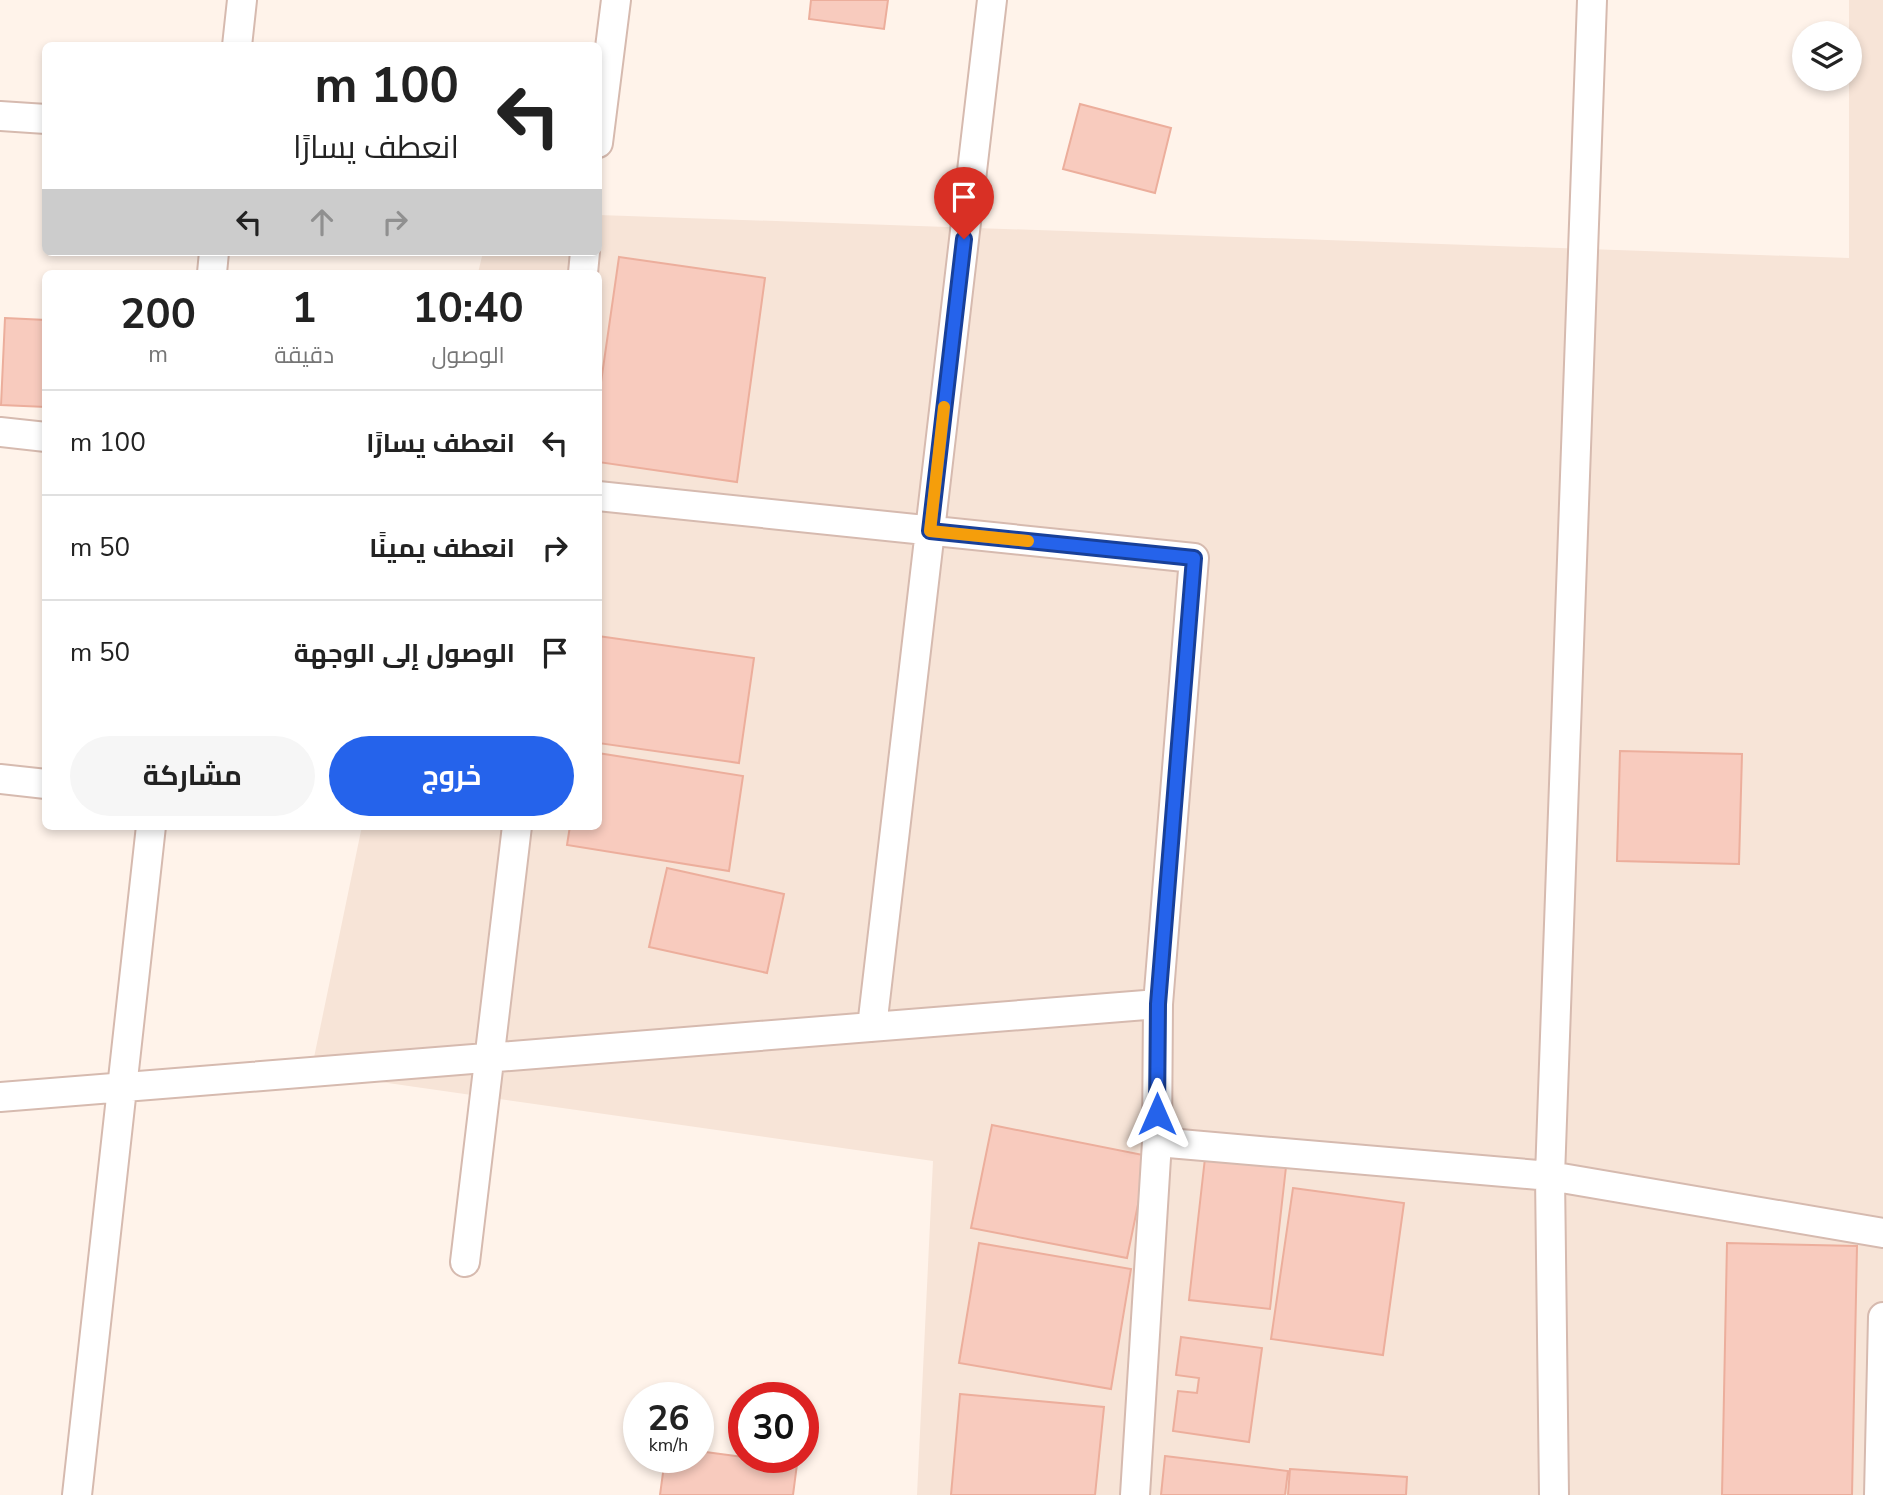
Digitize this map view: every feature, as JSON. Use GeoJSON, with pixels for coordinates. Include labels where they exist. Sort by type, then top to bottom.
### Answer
{"type":"FeatureCollection","features":[{"type":"Feature","properties":{"kind":"street"},"geometry":{"type":"LineString","coordinates":[[237,42],[242,0]]}},
{"type":"Feature","properties":{"kind":"street"},"geometry":{"type":"LineString","coordinates":[[602,111],[616,0]]}},
{"type":"Feature","properties":{"kind":"street"},"geometry":{"type":"LineString","coordinates":[[872,1027],[992,0]]}},
{"type":"Feature","properties":{"kind":"street"},"geometry":{"type":"LineString","coordinates":[[1554,1495],[1550,1176],[1592,0]]}},
{"type":"Feature","properties":{"kind":"street"},"geometry":{"type":"LineString","coordinates":[[0,116],[42,119]]}},
{"type":"Feature","properties":{"kind":"street"},"geometry":{"type":"LineString","coordinates":[[0,432],[42,437]]}},
{"type":"Feature","properties":{"kind":"street"},"geometry":{"type":"LineString","coordinates":[[602,496],[1194,558],[1158,1004],[1157,1142],[1135,1495]]}},
{"type":"Feature","properties":{"kind":"street"},"geometry":{"type":"LineString","coordinates":[[0,779],[42,784]]}},
{"type":"Feature","properties":{"kind":"street"},"geometry":{"type":"LineString","coordinates":[[78,1495],[151,830]]}},
{"type":"Feature","properties":{"kind":"street"},"geometry":{"type":"LineString","coordinates":[[465,1262],[517,830]]}},
{"type":"Feature","properties":{"kind":"street"},"geometry":{"type":"LineString","coordinates":[[0,1097],[1158,1004]]}},
{"type":"Feature","properties":{"kind":"street"},"geometry":{"type":"LineString","coordinates":[[1157,1142],[1550,1176],[1883,1233]]}},
{"type":"Feature","properties":{"kind":"street"},"geometry":{"type":"LineString","coordinates":[[1879,1495],[1883,1317]]}},
{"type":"Feature","properties":{"kind":"shaded area"},"geometry":{"type":"Polygon","coordinates":[[[1849,0],[1883,0],[1883,1495],[917,1495],[933,1161],[311,1072],[361,830],[602,830],[602,270],[479,270],[482,256],[602,256],[602,215],[1849,258],[1849,91],[1862,91],[1862,21],[1849,21],[1849,0]]]}},
{"type":"Feature","properties":{"kind":"building"},"geometry":{"type":"Polygon","coordinates":[[[811,0],[888,0],[884,29],[809,19],[811,0]]]}},
{"type":"Feature","properties":{"kind":"building"},"geometry":{"type":"Polygon","coordinates":[[[1080,104],[1171,128],[1155,193],[1063,169],[1080,104]]]}},
{"type":"Feature","properties":{"kind":"building"},"geometry":{"type":"Polygon","coordinates":[[[619,257],[765,278],[737,482],[602,463],[602,375],[619,257]]]}},
{"type":"Feature","properties":{"kind":"building"},"geometry":{"type":"Polygon","coordinates":[[[5,318],[42,320],[42,407],[1,405],[5,318]]]}},
{"type":"Feature","properties":{"kind":"building"},"geometry":{"type":"Polygon","coordinates":[[[602,637],[754,658],[739,763],[602,744],[602,637]]]}},
{"type":"Feature","properties":{"kind":"building"},"geometry":{"type":"Polygon","coordinates":[[[1620,751],[1742,754],[1739,864],[1617,861],[1620,751]]]}},
{"type":"Feature","properties":{"kind":"building"},"geometry":{"type":"Polygon","coordinates":[[[602,754],[743,776],[729,871],[567,845],[569,830],[602,830],[602,754]]]}},
{"type":"Feature","properties":{"kind":"building"},"geometry":{"type":"Polygon","coordinates":[[[667,868],[784,894],[767,973],[649,947],[667,868]]]}},
{"type":"Feature","properties":{"kind":"building"},"geometry":{"type":"Polygon","coordinates":[[[992,1125],[1148,1156],[1127,1258],[971,1228],[992,1125]]]}},
{"type":"Feature","properties":{"kind":"building"},"geometry":{"type":"Polygon","coordinates":[[[1205,1158],[1286,1167],[1270,1309],[1189,1300],[1205,1158]]]}},
{"type":"Feature","properties":{"kind":"building"},"geometry":{"type":"Polygon","coordinates":[[[1293,1188],[1404,1203],[1383,1355],[1271,1339],[1293,1188]]]}},
{"type":"Feature","properties":{"kind":"building"},"geometry":{"type":"Polygon","coordinates":[[[979,1243],[1131,1269],[1111,1389],[959,1363],[979,1243]]]}},
{"type":"Feature","properties":{"kind":"building"},"geometry":{"type":"Polygon","coordinates":[[[1727,1243],[1857,1246],[1852,1495],[1722,1495],[1727,1243]]]}},
{"type":"Feature","properties":{"kind":"building"},"geometry":{"type":"Polygon","coordinates":[[[1181,1337],[1262,1348],[1249,1442],[1173,1431],[1178,1391],[1197,1393],[1199,1378],[1176,1375],[1181,1337]]]}},
{"type":"Feature","properties":{"kind":"building"},"geometry":{"type":"Polygon","coordinates":[[[960,1394],[1104,1407],[1095,1495],[951,1495],[960,1394]]]}},
{"type":"Feature","properties":{"kind":"building"},"geometry":{"type":"Polygon","coordinates":[[[714,1453],[728,1455],[728,1473],[796,1473],[793,1495],[660,1495],[663,1473],[714,1473],[714,1453]]]}},
{"type":"Feature","properties":{"kind":"building"},"geometry":{"type":"Polygon","coordinates":[[[1165,1456],[1288,1471],[1285,1495],[1161,1495],[1165,1456]]]}},
{"type":"Feature","properties":{"kind":"building"},"geometry":{"type":"Polygon","coordinates":[[[1290,1469],[1407,1477],[1406,1495],[1288,1495],[1290,1469]]]}},
{"type":"Feature","properties":{"kind":"slow traffic"},"geometry":{"type":"LineString","coordinates":[[944,407],[930,531],[1028,541]]}},
{"type":"Feature","properties":{"kind":"route"},"geometry":{"type":"LineString","coordinates":[[964,239],[930,531],[1194,558],[1158,1004],[1157,1114]]}}]}
